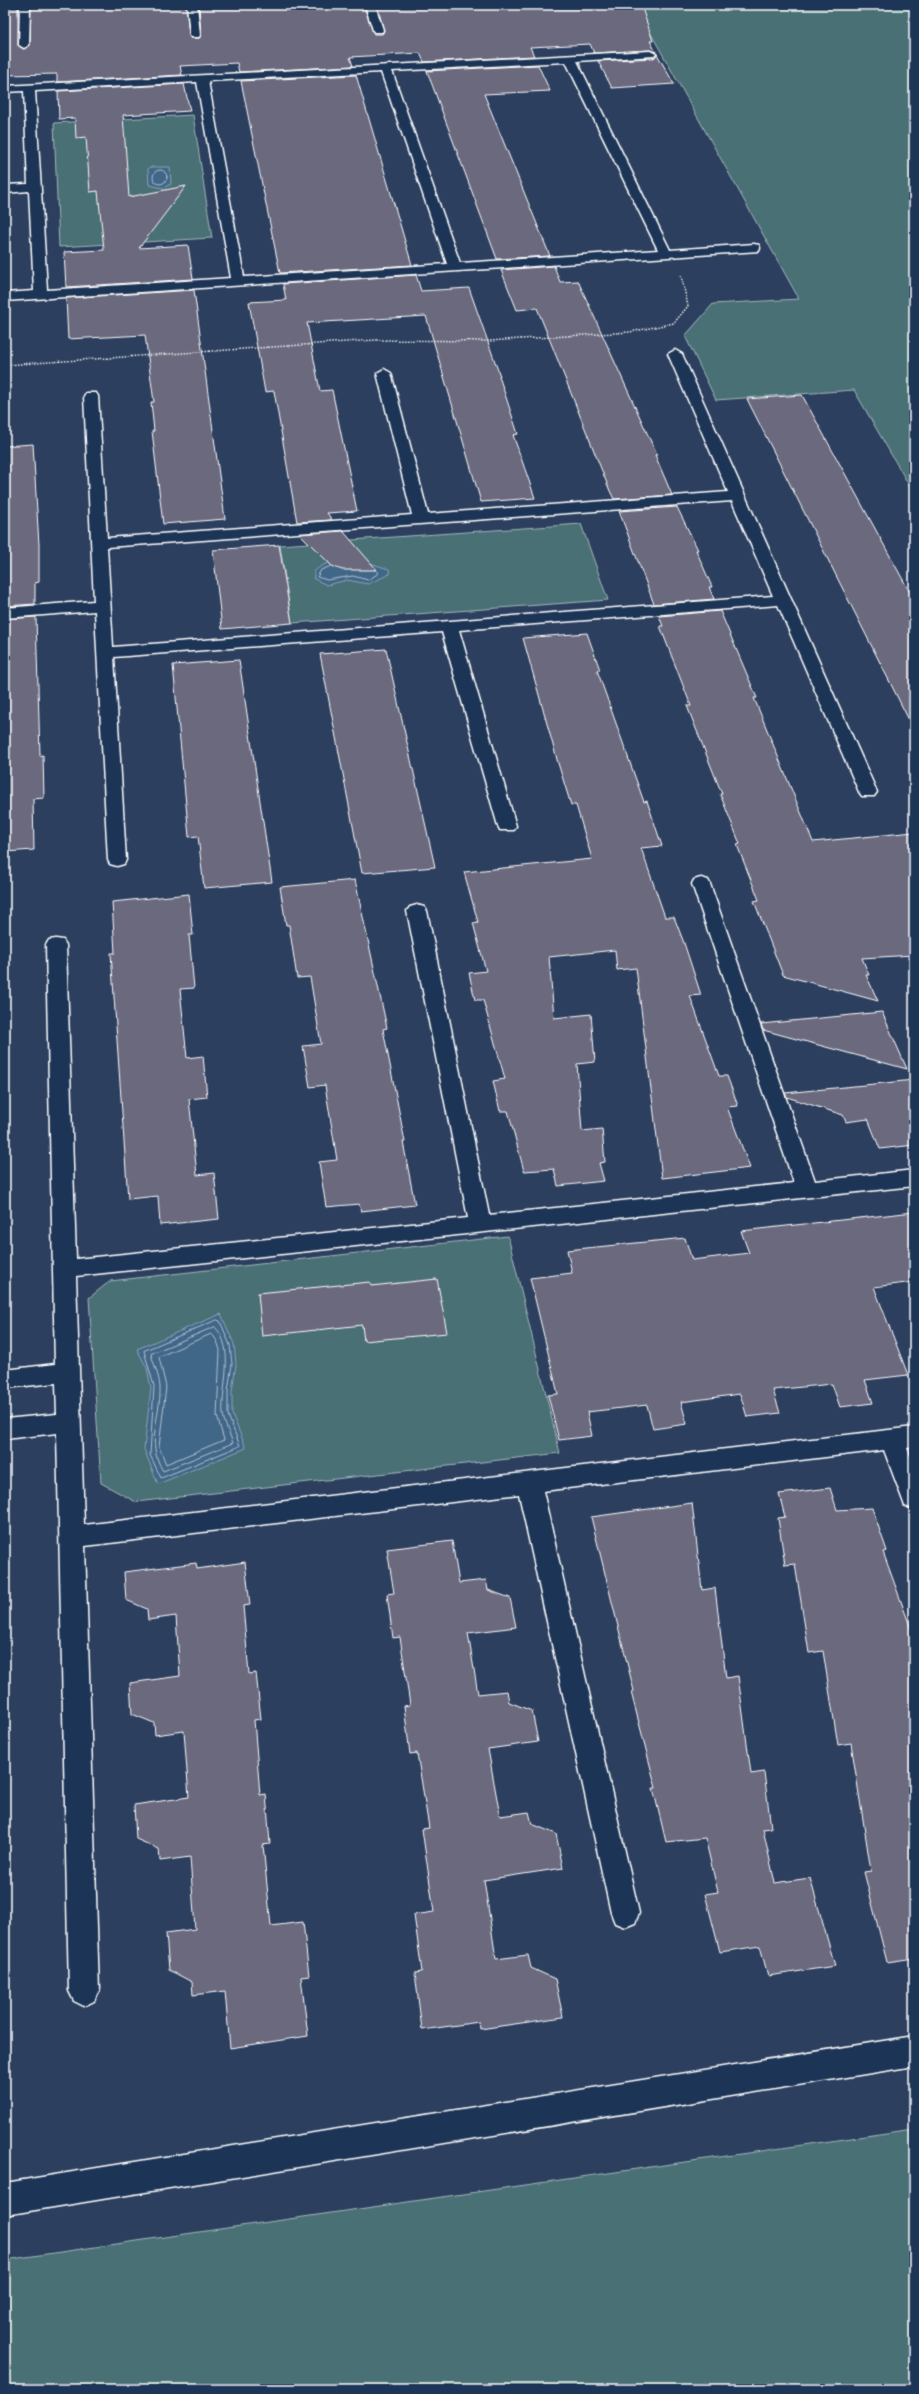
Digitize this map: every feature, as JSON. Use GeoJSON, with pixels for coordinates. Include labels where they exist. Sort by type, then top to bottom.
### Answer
{"type":"FeatureCollection","features":[{"type":"Feature","properties":{"kind":"street"},"geometry":{"type":"LineString","coordinates":[[24,45],[25,5]]}},
{"type":"Feature","properties":{"kind":"street"},"geometry":{"type":"LineString","coordinates":[[192,5],[195,35]]}},
{"type":"Feature","properties":{"kind":"street"},"geometry":{"type":"LineString","coordinates":[[370,5],[378,30]]}},
{"type":"Feature","properties":{"kind":"street"},"geometry":{"type":"LineString","coordinates":[[5,89],[650,54]]}},
{"type":"Feature","properties":{"kind":"street"},"geometry":{"type":"LineString","coordinates":[[570,58],[666,254]]}},
{"type":"Feature","properties":{"kind":"street"},"geometry":{"type":"LineString","coordinates":[[385,68],[455,268]]}},
{"type":"Feature","properties":{"kind":"street"},"geometry":{"type":"LineString","coordinates":[[202,78],[238,282]]}},
{"type":"Feature","properties":{"kind":"street"},"geometry":{"type":"LineString","coordinates":[[30,88],[42,294]]}},
{"type":"Feature","properties":{"kind":"street"},"geometry":{"type":"LineString","coordinates":[[5,180],[35,183]]}},
{"type":"Feature","properties":{"kind":"street"},"geometry":{"type":"LineString","coordinates":[[5,189],[35,183]]}},
{"type":"Feature","properties":{"kind":"street"},"geometry":{"type":"LineString","coordinates":[[5,297],[754,248]]}},
{"type":"Feature","properties":{"kind":"street"},"geometry":{"type":"LineString","coordinates":[[675,354],[868,792]]}},
{"type":"Feature","properties":{"kind":"street"},"geometry":{"type":"LineString","coordinates":[[384,373],[421,519]]}},
{"type":"Feature","properties":{"kind":"street"},"geometry":{"type":"LineString","coordinates":[[91,396],[117,860]]}},
{"type":"Feature","properties":{"kind":"street"},"geometry":{"type":"LineString","coordinates":[[100,543],[738,496]]}},
{"type":"Feature","properties":{"kind":"street"},"geometry":{"type":"LineString","coordinates":[[5,598],[102,597]]}},
{"type":"Feature","properties":{"kind":"street"},"geometry":{"type":"LineString","coordinates":[[5,613],[102,597]]}},
{"type":"Feature","properties":{"kind":"street"},"geometry":{"type":"LineString","coordinates":[[105,653],[784,600]]}},
{"type":"Feature","properties":{"kind":"street"},"geometry":{"type":"LineString","coordinates":[[449,626],[507,826]]}},
{"type":"Feature","properties":{"kind":"street"},"geometry":{"type":"LineString","coordinates":[[701,884],[808,1190]]}},
{"type":"Feature","properties":{"kind":"street"},"geometry":{"type":"LineString","coordinates":[[417,911],[480,1224]]}},
{"type":"Feature","properties":{"kind":"street"},"geometry":{"type":"LineString","coordinates":[[56,945],[84,1991]]}},
{"type":"Feature","properties":{"kind":"street"},"geometry":{"type":"LineString","coordinates":[[65,1269],[914,1178]]}},
{"type":"Feature","properties":{"kind":"street"},"geometry":{"type":"LineString","coordinates":[[5,1379],[68,1372]]}},
{"type":"Feature","properties":{"kind":"street"},"geometry":{"type":"LineString","coordinates":[[5,1430],[69,1422]]}},
{"type":"Feature","properties":{"kind":"street"},"geometry":{"type":"LineString","coordinates":[[73,1537],[903,1439],[914,1499]]}},
{"type":"Feature","properties":{"kind":"street"},"geometry":{"type":"LineString","coordinates":[[529,1482],[625,1913]]}},
{"type":"Feature","properties":{"kind":"street"},"geometry":{"type":"LineString","coordinates":[[5,2199],[914,2051]]}},
{"type":"Feature","properties":{"kind":"path"},"geometry":{"type":"LineString","coordinates":[[5,365],[376,340],[489,341],[630,332],[674,323],[688,306],[678,265],[666,254]]}},
{"type":"Feature","properties":{"kind":"green space"},"geometry":{"type":"Polygon","coordinates":[[[635,5],[914,5],[914,494],[854,390],[716,400],[685,336],[713,304],[799,299],[635,5]]]}},
{"type":"Feature","properties":{"kind":"green space"},"geometry":{"type":"Polygon","coordinates":[[[193,115],[212,238],[59,247],[54,123],[193,115]]]}},
{"type":"Feature","properties":{"kind":"green space"},"geometry":{"type":"Polygon","coordinates":[[[581,524],[608,600],[292,623],[280,545],[581,524]]]}},
{"type":"Feature","properties":{"kind":"green space"},"geometry":{"type":"Polygon","coordinates":[[[508,1236],[560,1453],[136,1502],[101,1483],[89,1298],[110,1281],[508,1236]]]}},
{"type":"Feature","properties":{"kind":"green space"},"geometry":{"type":"Polygon","coordinates":[[[914,2129],[914,2389],[5,2389],[5,2260],[914,2129]]]}},
{"type":"Feature","properties":{"kind":"water"},"geometry":{"type":"Polygon","coordinates":[[[170,167],[171,184],[163,188],[149,185],[148,168],[170,167]]]}},
{"type":"Feature","properties":{"kind":"water"},"geometry":{"type":"Polygon","coordinates":[[[357,560],[389,569],[390,574],[368,584],[347,580],[327,585],[314,579],[314,572],[323,565],[340,561],[357,560]]]}},
{"type":"Feature","properties":{"kind":"water"},"geometry":{"type":"Polygon","coordinates":[[[221,1314],[234,1344],[236,1364],[232,1391],[232,1414],[246,1448],[158,1484],[144,1449],[151,1388],[147,1368],[137,1349],[221,1314]]]}},
{"type":"Feature","properties":{"kind":"building"},"geometry":{"type":"Polygon","coordinates":[[[5,5],[18,5],[18,45],[23,49],[30,45],[31,5],[186,5],[189,35],[191,38],[199,38],[201,36],[199,5],[346,5],[347,8],[364,7],[374,34],[382,34],[384,31],[377,6],[641,5],[653,41],[650,41],[656,52],[650,50],[594,53],[590,44],[530,47],[534,56],[424,62],[420,53],[350,57],[353,66],[239,72],[237,63],[180,66],[182,75],[57,82],[57,74],[5,75],[5,5]]]}},
{"type":"Feature","properties":{"kind":"building"},"geometry":{"type":"Polygon","coordinates":[[[657,54],[674,84],[612,88],[598,61],[654,58],[657,54]]]}},
{"type":"Feature","properties":{"kind":"building"},"geometry":{"type":"Polygon","coordinates":[[[538,65],[550,91],[484,94],[550,256],[497,259],[427,71],[538,65]]]}},
{"type":"Feature","properties":{"kind":"building"},"geometry":{"type":"Polygon","coordinates":[[[356,75],[412,265],[280,273],[241,81],[356,75]]]}},
{"type":"Feature","properties":{"kind":"building"},"geometry":{"type":"Polygon","coordinates":[[[184,84],[190,111],[123,115],[129,197],[186,186],[139,248],[188,245],[193,279],[66,287],[64,252],[104,250],[98,191],[90,192],[86,137],[76,138],[75,118],[59,119],[58,91],[184,84]]]}},
{"type":"Feature","properties":{"kind":"building"},"geometry":{"type":"Polygon","coordinates":[[[554,266],[560,282],[578,281],[657,455],[655,455],[672,495],[614,499],[537,308],[517,310],[501,270],[554,266]]]}},
{"type":"Feature","properties":{"kind":"building"},"geometry":{"type":"Polygon","coordinates":[[[416,275],[421,291],[469,288],[500,376],[518,434],[513,435],[535,498],[481,502],[426,316],[307,323],[320,391],[332,390],[357,511],[327,513],[332,520],[297,522],[274,391],[265,392],[249,302],[286,300],[283,284],[416,275]]]}},
{"type":"Feature","properties":{"kind":"building"},"geometry":{"type":"Polygon","coordinates":[[[194,290],[225,519],[163,524],[152,431],[154,431],[151,402],[154,402],[145,335],[68,339],[66,298],[194,290]]]}},
{"type":"Feature","properties":{"kind":"building"},"geometry":{"type":"Polygon","coordinates":[[[802,395],[914,600],[914,730],[747,399],[802,395]]]}},
{"type":"Feature","properties":{"kind":"building"},"geometry":{"type":"Polygon","coordinates":[[[33,444],[39,545],[39,582],[35,583],[35,604],[5,606],[5,446],[33,444]]]}},
{"type":"Feature","properties":{"kind":"building"},"geometry":{"type":"Polygon","coordinates":[[[677,507],[698,550],[696,550],[712,587],[709,587],[714,599],[654,604],[619,511],[677,507]]]}},
{"type":"Feature","properties":{"kind":"building"},"geometry":{"type":"Polygon","coordinates":[[[343,531],[377,570],[342,570],[332,566],[300,534],[343,531]]]}},
{"type":"Feature","properties":{"kind":"building"},"geometry":{"type":"Polygon","coordinates":[[[279,545],[292,623],[222,629],[213,550],[279,545]]]}},
{"type":"Feature","properties":{"kind":"building"},"geometry":{"type":"Polygon","coordinates":[[[720,611],[757,698],[754,698],[813,842],[914,832],[914,955],[862,958],[869,975],[866,975],[878,1001],[783,975],[754,901],[759,900],[737,845],[740,844],[687,706],[691,706],[660,626],[663,626],[659,616],[720,611]]]}},
{"type":"Feature","properties":{"kind":"building"},"geometry":{"type":"Polygon","coordinates":[[[36,617],[40,756],[43,755],[44,798],[33,799],[34,850],[5,852],[5,619],[36,617]]]}},
{"type":"Feature","properties":{"kind":"building"},"geometry":{"type":"Polygon","coordinates":[[[587,633],[600,670],[597,670],[644,802],[647,801],[662,846],[641,848],[665,917],[674,917],[684,943],[701,995],[690,996],[719,1076],[727,1076],[738,1106],[727,1107],[750,1168],[662,1178],[636,968],[617,970],[615,950],[549,957],[554,1018],[591,1014],[595,1062],[577,1064],[582,1131],[602,1129],[605,1162],[599,1163],[604,1181],[558,1186],[554,1169],[524,1171],[508,1111],[500,1111],[493,1081],[505,1079],[483,1000],[475,1000],[469,973],[486,971],[473,923],[478,922],[464,872],[592,859],[576,805],[571,805],[523,638],[587,633]]]}},
{"type":"Feature","properties":{"kind":"building"},"geometry":{"type":"Polygon","coordinates":[[[386,649],[435,867],[362,873],[320,654],[386,649]]]}},
{"type":"Feature","properties":{"kind":"building"},"geometry":{"type":"Polygon","coordinates":[[[239,660],[272,882],[204,888],[198,836],[189,837],[173,665],[239,660]]]}},
{"type":"Feature","properties":{"kind":"building"},"geometry":{"type":"Polygon","coordinates":[[[355,880],[387,1028],[383,1029],[405,1142],[403,1142],[415,1205],[361,1211],[359,1204],[326,1207],[319,1162],[337,1160],[325,1085],[310,1087],[303,1046],[321,1044],[310,977],[297,978],[289,925],[286,925],[280,887],[355,880]]]}},
{"type":"Feature","properties":{"kind":"building"},"geometry":{"type":"Polygon","coordinates":[[[189,894],[193,935],[189,935],[194,988],[180,989],[187,1058],[203,1056],[207,1097],[189,1099],[197,1175],[214,1173],[219,1219],[160,1225],[158,1196],[128,1199],[111,953],[115,953],[112,902],[189,894]]]}},
{"type":"Feature","properties":{"kind":"building"},"geometry":{"type":"Polygon","coordinates":[[[882,1012],[907,1069],[763,1030],[761,1024],[882,1012]]]}},
{"type":"Feature","properties":{"kind":"building"},"geometry":{"type":"Polygon","coordinates":[[[914,1080],[914,1145],[880,1149],[868,1119],[846,1122],[843,1115],[787,1097],[785,1093],[914,1080]]]}},
{"type":"Feature","properties":{"kind":"building"},"geometry":{"type":"Polygon","coordinates":[[[914,1212],[914,1282],[874,1287],[908,1375],[865,1380],[873,1403],[840,1407],[832,1384],[773,1390],[780,1413],[747,1417],[740,1394],[681,1402],[687,1424],[653,1429],[647,1405],[587,1412],[592,1436],[559,1440],[548,1395],[558,1394],[530,1278],[572,1273],[567,1250],[685,1238],[692,1260],[749,1253],[741,1231],[914,1212]]]}},
{"type":"Feature","properties":{"kind":"building"},"geometry":{"type":"Polygon","coordinates":[[[437,1279],[447,1333],[364,1341],[362,1325],[262,1336],[258,1293],[370,1282],[371,1286],[437,1279]]]}},
{"type":"Feature","properties":{"kind":"building"},"geometry":{"type":"Polygon","coordinates":[[[830,1488],[837,1510],[872,1508],[887,1551],[883,1552],[914,1637],[914,1958],[887,1962],[864,1872],[871,1871],[851,1743],[838,1745],[823,1651],[809,1653],[795,1564],[785,1565],[778,1518],[785,1517],[779,1494],[830,1488]]]}},
{"type":"Feature","properties":{"kind":"building"},"geometry":{"type":"Polygon","coordinates":[[[692,1503],[702,1590],[715,1588],[726,1678],[738,1676],[751,1774],[764,1772],[771,1828],[763,1829],[775,1883],[810,1878],[835,1966],[768,1976],[760,1946],[720,1952],[705,1894],[718,1892],[705,1838],[666,1842],[653,1788],[656,1788],[631,1692],[634,1691],[591,1517],[692,1503]]]}},
{"type":"Feature","properties":{"kind":"building"},"geometry":{"type":"Polygon","coordinates":[[[452,1541],[459,1583],[486,1580],[488,1590],[510,1598],[516,1627],[468,1633],[478,1694],[507,1691],[509,1702],[532,1711],[538,1742],[488,1749],[500,1816],[529,1812],[532,1824],[556,1834],[563,1868],[484,1880],[496,1959],[528,1955],[531,1968],[555,1979],[563,2017],[480,2029],[479,2022],[422,2030],[415,1973],[422,1972],[414,1915],[434,1912],[422,1829],[429,1828],[417,1753],[410,1754],[404,1706],[410,1705],[400,1637],[393,1638],[387,1594],[394,1593],[387,1549],[452,1541]]]}},
{"type":"Feature","properties":{"kind":"building"},"geometry":{"type":"Polygon","coordinates":[[[245,1562],[250,1605],[243,1606],[249,1674],[256,1673],[261,1719],[254,1720],[260,1795],[266,1794],[270,1844],[263,1845],[271,1926],[303,1922],[309,1976],[301,1977],[308,2036],[230,2048],[225,1991],[193,1995],[192,1982],[169,1970],[166,1933],[195,1929],[190,1857],[160,1861],[159,1849],[136,1839],[134,1805],[189,1797],[184,1731],[155,1735],[154,1723],[132,1714],[130,1683],[180,1676],[176,1616],[148,1620],[147,1609],[126,1600],[124,1572],[196,1563],[197,1569],[245,1562]]]}}]}
